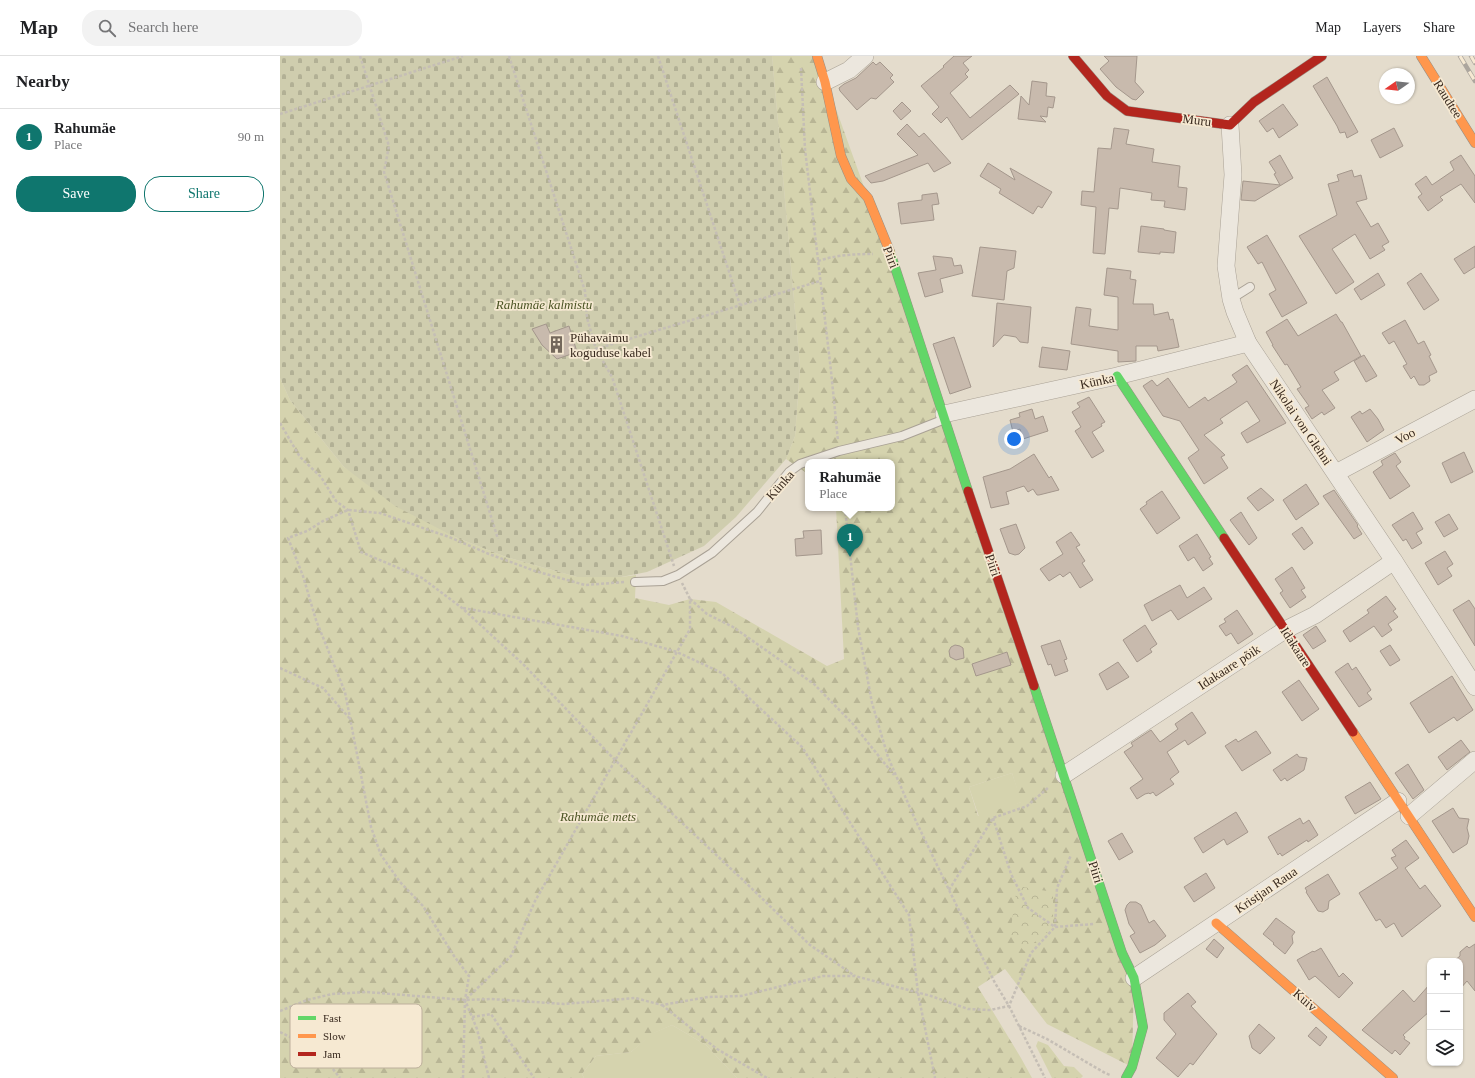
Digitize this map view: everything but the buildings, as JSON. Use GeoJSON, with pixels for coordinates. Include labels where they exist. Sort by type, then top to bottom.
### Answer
{"type":"FeatureCollection","features":[{"type":"Feature","properties":{"kind":"street","name":"Piiri"},"geometry":{"type":"LineString","coordinates":[[817,56],[841,156],[850,180],[868,198],[890,253],[945,417],[985,544],[1082,828],[1122,953],[1134,978],[1143,1027],[1132,1067],[1126,1078]]}},
{"type":"Feature","properties":{"kind":"street"},"geometry":{"type":"LineString","coordinates":[[824,82],[849,70],[865,56]]}},
{"type":"Feature","properties":{"kind":"street","name":"Muru"},"geometry":{"type":"LineString","coordinates":[[1073,56],[1107,96],[1127,111],[1230,125],[1254,102],[1322,56]]}},
{"type":"Feature","properties":{"kind":"street","name":"Raudtee"},"geometry":{"type":"LineString","coordinates":[[1421,56],[1475,143]]}},
{"type":"Feature","properties":{"kind":"street","name":"Nikolai von Glehni"},"geometry":{"type":"LineString","coordinates":[[1230,125],[1233,175],[1226,266],[1234,312],[1248,344],[1336,473],[1475,687]]}},
{"type":"Feature","properties":{"kind":"street","name":"Künka"},"geometry":{"type":"LineString","coordinates":[[945,417],[1248,344]]}},
{"type":"Feature","properties":{"kind":"street","name":"Idakaare"},"geometry":{"type":"LineString","coordinates":[[1117,376],[1475,917]]}},
{"type":"Feature","properties":{"kind":"street","name":"Voo"},"geometry":{"type":"LineString","coordinates":[[1336,473],[1475,399]]}},
{"type":"Feature","properties":{"kind":"street","name":"Idakaare põik"},"geometry":{"type":"LineString","coordinates":[[1064,775],[1285,630],[1315,615],[1394,561]]}},
{"type":"Feature","properties":{"kind":"street"},"geometry":{"type":"LineString","coordinates":[[1409,816],[1475,760]]}},
{"type":"Feature","properties":{"kind":"street","name":"Kristjan Raua"},"geometry":{"type":"LineString","coordinates":[[1134,978],[1398,801]]}},
{"type":"Feature","properties":{"kind":"street","name":"Kuiv"},"geometry":{"type":"LineString","coordinates":[[1216,923],[1394,1078]]}},
{"type":"Feature","properties":{"kind":"lane"},"geometry":{"type":"LineString","coordinates":[[1231,299],[1250,287]]}},
{"type":"Feature","properties":{"kind":"lane","name":"Künka"},"geometry":{"type":"LineString","coordinates":[[815,459],[839,451],[902,436],[945,417]]}},
{"type":"Feature","properties":{"kind":"lane","name":"Künka"},"geometry":{"type":"LineString","coordinates":[[635,582],[663,581],[678,575],[712,553],[757,512],[789,472],[805,462]]}},
{"type":"Feature","properties":{"kind":"path"},"geometry":{"type":"LineString","coordinates":[[360,56],[389,146],[384,172],[498,539]]}},
{"type":"Feature","properties":{"kind":"path"},"geometry":{"type":"LineString","coordinates":[[280,114],[462,56]]}},
{"type":"Feature","properties":{"kind":"path"},"geometry":{"type":"LineString","coordinates":[[509,56],[585,291],[587,318],[596,349],[612,377],[678,575],[690,599],[707,614],[733,627],[814,684],[853,724],[896,777]]}},
{"type":"Feature","properties":{"kind":"path"},"geometry":{"type":"LineString","coordinates":[[658,56],[740,305]]}},
{"type":"Feature","properties":{"kind":"path"},"geometry":{"type":"LineString","coordinates":[[800,64],[805,149],[839,451]]}},
{"type":"Feature","properties":{"kind":"path"},"geometry":{"type":"LineString","coordinates":[[818,261],[833,256],[890,253]]}},
{"type":"Feature","properties":{"kind":"path"},"geometry":{"type":"LineString","coordinates":[[596,349],[820,281]]}},
{"type":"Feature","properties":{"kind":"path"},"geometry":{"type":"LineString","coordinates":[[280,423],[300,457],[321,476],[336,501],[348,510],[361,552],[422,578],[462,608],[523,664],[615,760],[810,945],[855,976]]}},
{"type":"Feature","properties":{"kind":"path"},"geometry":{"type":"LineString","coordinates":[[463,1078],[465,1000],[469,976],[454,956],[423,906],[400,882],[381,855],[371,827],[345,692],[316,620],[303,576],[288,538],[307,531],[324,520],[348,510],[380,513],[448,537],[535,571],[585,585],[635,582]]}},
{"type":"Feature","properties":{"kind":"path"},"geometry":{"type":"LineString","coordinates":[[845,511],[858,627],[872,703],[888,757],[896,777],[994,983],[1009,1006],[1045,1078]]}},
{"type":"Feature","properties":{"kind":"path"},"geometry":{"type":"LineString","coordinates":[[465,1000],[511,956],[535,901],[690,629],[690,599]]}},
{"type":"Feature","properties":{"kind":"path"},"geometry":{"type":"LineString","coordinates":[[462,608],[622,636],[677,652],[722,673],[802,747],[909,915],[918,993],[935,1078]]}},
{"type":"Feature","properties":{"kind":"path"},"geometry":{"type":"LineString","coordinates":[[280,668],[323,688],[351,720]]}},
{"type":"Feature","properties":{"kind":"path"},"geometry":{"type":"LineString","coordinates":[[949,890],[993,818],[1027,806],[1064,775]]}},
{"type":"Feature","properties":{"kind":"path"},"geometry":{"type":"LineString","coordinates":[[993,818],[1011,874],[1028,908],[1055,927],[1112,923]]}},
{"type":"Feature","properties":{"kind":"path"},"geometry":{"type":"LineString","coordinates":[[1009,1006],[1031,953],[1055,927],[1057,888],[1082,828]]}},
{"type":"Feature","properties":{"kind":"path"},"geometry":{"type":"LineString","coordinates":[[662,1005],[708,997],[741,996],[823,976],[855,976],[918,993],[968,1009],[990,1010],[1009,1006]]}},
{"type":"Feature","properties":{"kind":"path"},"geometry":{"type":"LineString","coordinates":[[297,1004],[332,994],[367,992],[465,1000],[491,999],[564,1004],[635,998],[662,1005],[717,1049],[767,1078]]}},
{"type":"Feature","properties":{"kind":"path"},"geometry":{"type":"LineString","coordinates":[[465,1000],[477,1029],[489,1078]]}},
{"type":"Feature","properties":{"kind":"path"},"geometry":{"type":"LineString","coordinates":[[280,1011],[290,1007]]}},
{"type":"Feature","properties":{"kind":"path"},"geometry":{"type":"LineString","coordinates":[[472,1017],[491,1014],[534,1078]]}},
{"type":"Feature","properties":{"kind":"path"},"geometry":{"type":"LineString","coordinates":[[1019,1026],[1047,1039],[1105,1074],[1116,1076]]}},
{"type":"Feature","properties":{"kind":"path"},"geometry":{"type":"LineString","coordinates":[[280,1032],[290,1037]]}},
{"type":"Feature","properties":{"kind":"path"},"geometry":{"type":"LineString","coordinates":[[332,1068],[340,1078]]}},
{"type":"Feature","properties":{"kind":"green space","name":"Rahumäe kalmistu"},"geometry":{"type":"Polygon","coordinates":[[[280,56],[772,56],[800,367],[795,436],[786,459],[736,517],[704,546],[647,572],[621,577],[577,577],[506,557],[455,537],[395,506],[344,467],[290,400],[280,378],[280,56]]]}},
{"type":"Feature","properties":{"kind":"green space","name":"Rahumäe mets"},"geometry":{"type":"Polygon","coordinates":[[[772,56],[817,56],[868,198],[1134,978],[1132,1067],[1047,1024],[1005,969],[978,987],[1032,1078],[737,1078],[706,1045],[672,1025],[654,1033],[631,1052],[596,1056],[582,1074],[584,1078],[280,1078],[280,378],[290,400],[344,467],[455,537],[506,557],[577,577],[621,577],[636,575],[635,598],[669,605],[690,599],[716,602],[827,666],[844,659],[836,511],[895,511],[895,459],[805,459],[805,472],[786,459],[795,436],[800,367],[772,56]],[[1012,773],[969,787],[978,816],[1021,802],[1012,773]]]}},
{"type":"Feature","properties":{"kind":"green space"},"geometry":{"type":"Polygon","coordinates":[[[1012,773],[1022,802],[979,817],[969,787],[1012,773]]]}},
{"type":"Feature","properties":{"kind":"green space"},"geometry":{"type":"Polygon","coordinates":[[[1017,886],[1053,892],[1053,927],[1024,951],[1010,935],[1017,886]]]}},
{"type":"Feature","properties":{"kind":"green space"},"geometry":{"type":"Polygon","coordinates":[[[672,1025],[706,1045],[737,1078],[584,1078],[582,1074],[596,1056],[631,1052],[653,1033],[672,1025]]]}},
{"type":"Feature","properties":{"kind":"green space"},"geometry":{"type":"Polygon","coordinates":[[[1038,1041],[1048,1045],[1064,1066],[1074,1067],[1083,1076],[1081,1078],[1052,1078],[1036,1046],[1038,1041]]]}},
{"type":"Feature","properties":{"kind":"railway"},"geometry":{"type":"LineString","coordinates":[[1460,56],[1475,81]]}},
{"type":"Feature","properties":{"kind":"railway"},"geometry":{"type":"LineString","coordinates":[[1471,56],[1475,63]]}},
{"type":"Feature","properties":{"kind":"traffic: fast"},"geometry":{"type":"LineString","coordinates":[[890,252],[968,491]]}},
{"type":"Feature","properties":{"kind":"traffic: fast"},"geometry":{"type":"LineString","coordinates":[[1117,376],[1224,538]]}},
{"type":"Feature","properties":{"kind":"traffic: fast"},"geometry":{"type":"LineString","coordinates":[[1034,686],[1122,953],[1134,978],[1143,1027],[1132,1067],[1126,1078]]}},
{"type":"Feature","properties":{"kind":"traffic: slow"},"geometry":{"type":"LineString","coordinates":[[817,56],[825,82],[841,156],[851,179],[868,198],[890,252]]}},
{"type":"Feature","properties":{"kind":"traffic: slow"},"geometry":{"type":"LineString","coordinates":[[1421,56],[1475,143]]}},
{"type":"Feature","properties":{"kind":"traffic: slow"},"geometry":{"type":"LineString","coordinates":[[1353,732],[1475,917]]}},
{"type":"Feature","properties":{"kind":"traffic: slow"},"geometry":{"type":"LineString","coordinates":[[1216,923],[1393,1078]]}},
{"type":"Feature","properties":{"kind":"traffic: jam"},"geometry":{"type":"LineString","coordinates":[[1073,56],[1107,96],[1127,111],[1230,125],[1254,102],[1322,56]]}},
{"type":"Feature","properties":{"kind":"traffic: jam"},"geometry":{"type":"LineString","coordinates":[[968,491],[1034,686]]}},
{"type":"Feature","properties":{"kind":"traffic: jam"},"geometry":{"type":"LineString","coordinates":[[1224,538],[1353,732]]}},
{"type":"Feature","properties":{"kind":"place","name":"Pühavaimu koguduse kabel"},"geometry":{"type":"Point","coordinates":[557,344]}},
{"type":"Feature","properties":{"kind":"place","name":"Rahumäe"},"geometry":{"type":"Point","coordinates":[850,557]}}]}
